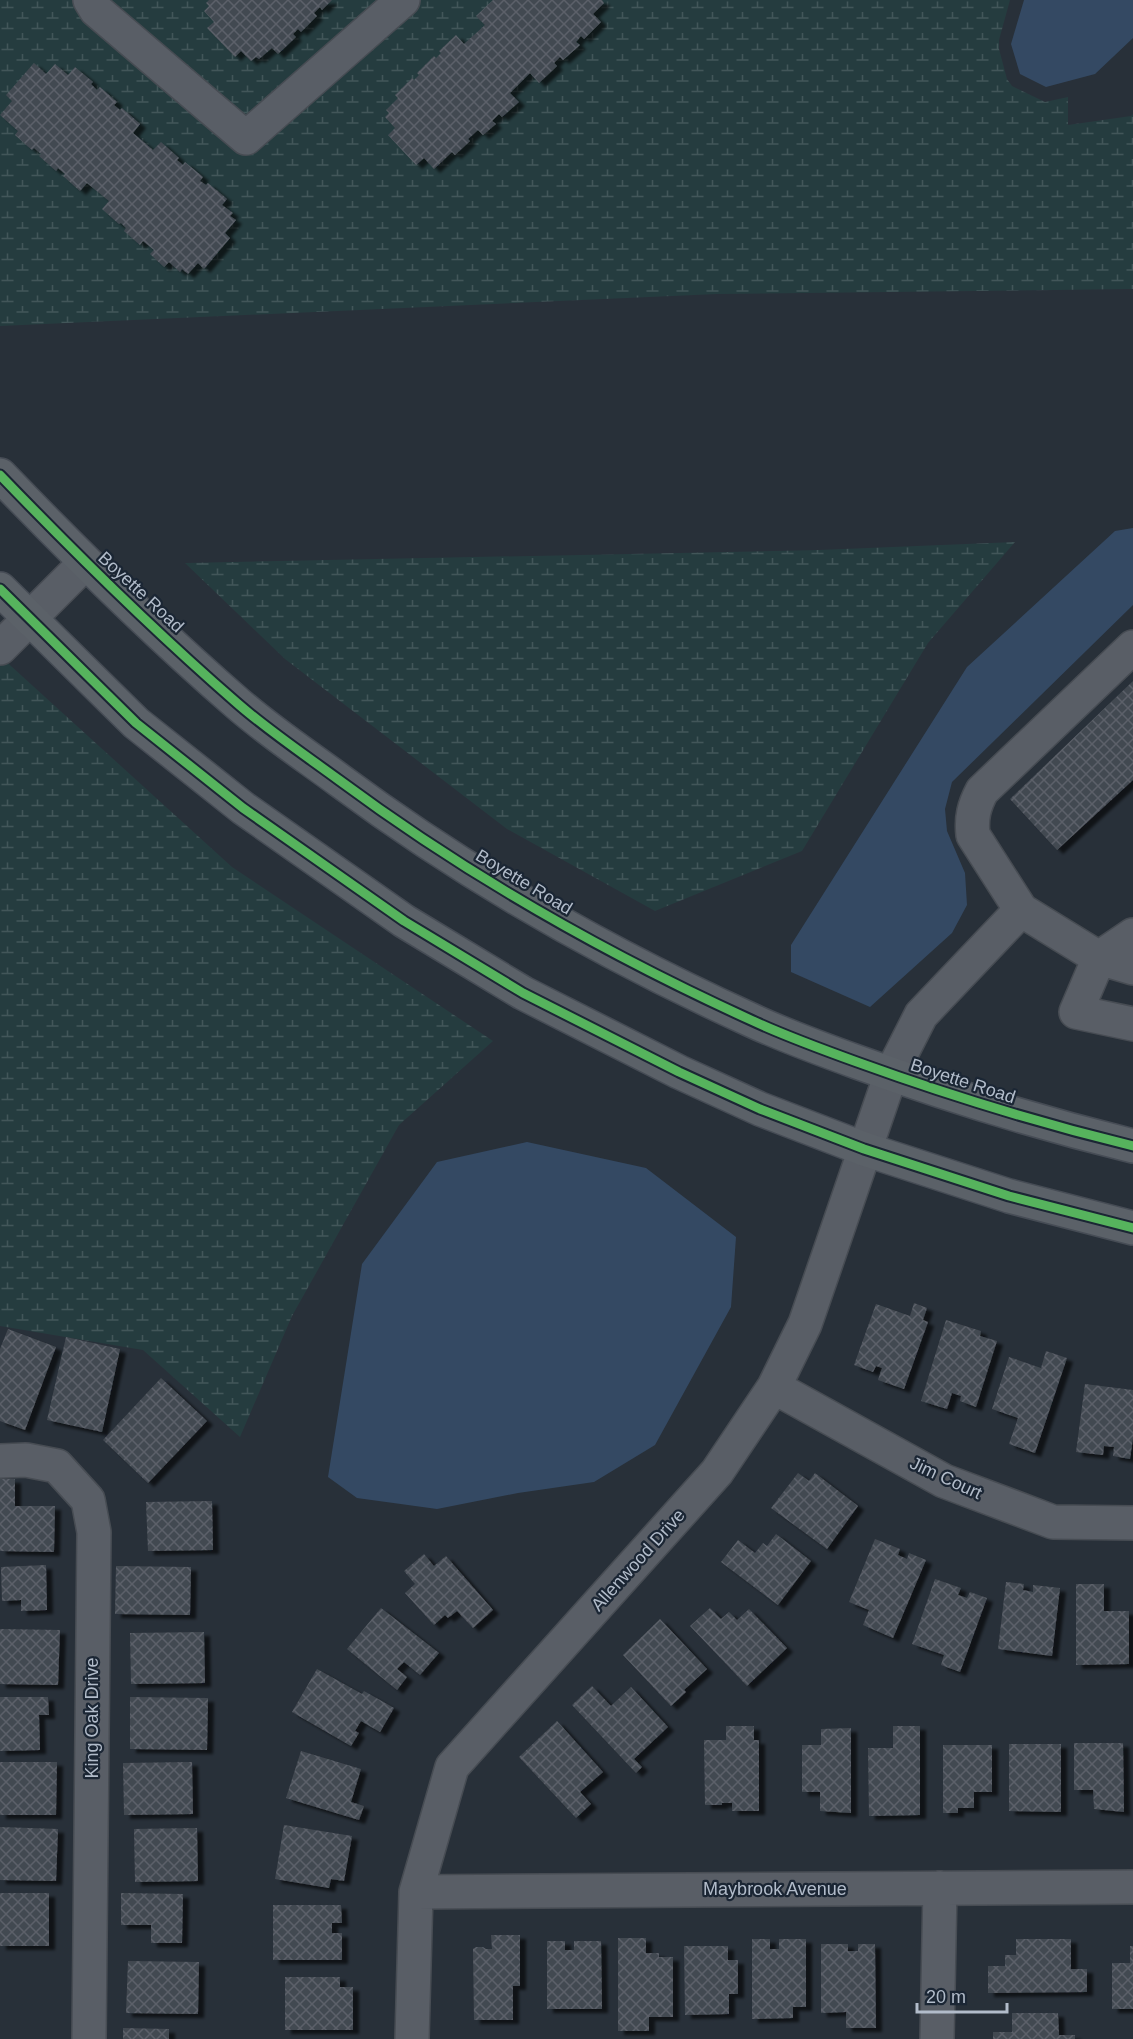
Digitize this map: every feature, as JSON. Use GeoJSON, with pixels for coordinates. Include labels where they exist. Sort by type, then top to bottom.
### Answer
{"type":"FeatureCollection","features":[{"type":"Feature","properties":{"kind":"main road","name":"Boyette Road"},"geometry":{"type":"LineString","coordinates":[[0,475],[85,563],[239,705],[386,815],[490,882],[601,947],[752,1021],[969,1101],[1040,1123],[1133,1146]]}},
{"type":"Feature","properties":{"kind":"main road"},"geometry":{"type":"LineString","coordinates":[[0,589],[136,723],[243,808],[404,921],[523,993],[600,1033],[760,1109],[864,1149],[1009,1196],[1133,1228]]}},
{"type":"Feature","properties":{"kind":"street"},"geometry":{"type":"LineString","coordinates":[[98,3],[246,138],[403,0]]}},
{"type":"Feature","properties":{"kind":"street"},"geometry":{"type":"LineString","coordinates":[[0,648],[85,563]]}},
{"type":"Feature","properties":{"kind":"street"},"geometry":{"type":"LineString","coordinates":[[1133,647],[989,784],[976,802],[972,824],[973,835],[1021,910],[1099,958],[1133,968]]}},
{"type":"Feature","properties":{"kind":"street","name":"Allenwood Drive"},"geometry":{"type":"LineString","coordinates":[[412,2039],[416,1892],[452,1767],[717,1472],[774,1387],[806,1324],[891,1074],[921,1015],[1021,910]]}},
{"type":"Feature","properties":{"kind":"street"},"geometry":{"type":"LineString","coordinates":[[1133,935],[1099,958],[1076,1012],[1133,1024]]}},
{"type":"Feature","properties":{"kind":"street","name":"Jim Court"},"geometry":{"type":"LineString","coordinates":[[774,1387],[944,1481],[1053,1522],[1133,1523]]}},
{"type":"Feature","properties":{"kind":"street","name":"King Oak Drive"},"geometry":{"type":"LineString","coordinates":[[0,1461],[26,1460],[57,1466],[88,1500],[94,1532],[89,2039]]}},
{"type":"Feature","properties":{"kind":"street","name":"Maybrook Avenue"},"geometry":{"type":"LineString","coordinates":[[416,1892],[1133,1887]]}},
{"type":"Feature","properties":{"kind":"street"},"geometry":{"type":"LineString","coordinates":[[938,2039],[940,1888]]}},
{"type":"Feature","properties":{"kind":"green space"},"geometry":{"type":"Polygon","coordinates":[[[0,0],[1010,0],[999,40],[999,49],[1007,79],[1012,86],[1045,102],[1068,97],[1068,125],[1133,114],[1133,289],[717,294],[0,326],[0,0]]]}},
{"type":"Feature","properties":{"kind":"green space"},"geometry":{"type":"Polygon","coordinates":[[[1015,542],[928,643],[802,851],[655,911],[507,829],[285,659],[185,563],[819,550],[1015,542]]]}},
{"type":"Feature","properties":{"kind":"green space"},"geometry":{"type":"Polygon","coordinates":[[[0,656],[232,867],[493,1041],[399,1125],[292,1316],[240,1437],[143,1350],[0,1326],[0,656]]]}},
{"type":"Feature","properties":{"kind":"water"},"geometry":{"type":"Polygon","coordinates":[[[1024,0],[1133,0],[1133,38],[1095,74],[1046,87],[1020,74],[1011,44],[1024,0]]]}},
{"type":"Feature","properties":{"kind":"water"},"geometry":{"type":"Polygon","coordinates":[[[1133,528],[1133,605],[952,782],[945,809],[947,831],[965,873],[967,905],[952,933],[870,1007],[791,972],[791,945],[967,667],[1115,531],[1133,528]]]}},
{"type":"Feature","properties":{"kind":"water"},"geometry":{"type":"Polygon","coordinates":[[[527,1142],[646,1168],[736,1237],[731,1307],[655,1445],[594,1482],[518,1493],[437,1509],[357,1498],[328,1477],[362,1264],[437,1162],[527,1142]]]}},
{"type":"Feature","properties":{"kind":"building"},"geometry":{"type":"Polygon","coordinates":[[[209,0],[332,0],[322,10],[320,7],[314,13],[317,16],[301,32],[298,29],[293,34],[296,37],[278,54],[272,48],[259,59],[256,57],[251,61],[241,51],[235,57],[207,28],[214,22],[204,11],[209,6],[206,3],[209,0]]]}},
{"type":"Feature","properties":{"kind":"building"},"geometry":{"type":"Polygon","coordinates":[[[493,0],[602,0],[604,3],[593,14],[601,22],[584,39],[581,36],[576,42],[580,45],[563,60],[560,57],[554,63],[557,66],[539,83],[530,73],[510,93],[519,102],[502,117],[499,114],[492,121],[496,124],[483,135],[478,130],[455,155],[452,152],[434,169],[424,158],[416,165],[388,135],[395,128],[385,117],[389,113],[386,110],[398,98],[395,95],[412,78],[414,80],[419,75],[417,73],[434,56],[436,58],[441,53],[439,51],[456,35],[464,44],[485,25],[476,16],[493,0]]]}},
{"type":"Feature","properties":{"kind":"building"},"geometry":{"type":"Polygon","coordinates":[[[34,63],[46,74],[55,64],[68,75],[75,67],[93,82],[91,84],[97,90],[100,87],[117,102],[114,105],[120,110],[122,108],[140,124],[133,133],[153,150],[161,142],[179,158],[177,160],[183,165],[185,162],[203,177],[200,181],[206,185],[208,183],[227,199],[222,205],[233,213],[230,216],[236,220],[225,233],[230,238],[204,269],[198,263],[188,274],[182,269],[180,272],[169,262],[164,267],[150,254],[154,250],[143,241],[140,245],[124,231],[126,228],[121,223],[119,224],[102,209],[109,201],[87,183],[80,191],[63,176],[65,174],[58,168],[56,171],[39,156],[41,154],[34,148],[32,150],[15,135],[18,131],[0,115],[12,101],[6,95],[34,63]]]}},
{"type":"Feature","properties":{"kind":"building"},"geometry":{"type":"Polygon","coordinates":[[[1133,681],[1133,780],[1057,850],[1010,799],[1133,681]]]}},
{"type":"Feature","properties":{"kind":"building"},"geometry":{"type":"Polygon","coordinates":[[[914,1303],[927,1308],[923,1320],[928,1322],[904,1389],[878,1380],[882,1368],[876,1366],[873,1372],[854,1365],[876,1304],[910,1316],[914,1303]]]}},
{"type":"Feature","properties":{"kind":"building"},"geometry":{"type":"Polygon","coordinates":[[[946,1320],[981,1331],[980,1336],[997,1341],[976,1407],[960,1401],[961,1396],[952,1393],[947,1409],[921,1401],[946,1320]]]}},
{"type":"Feature","properties":{"kind":"building"},"geometry":{"type":"Polygon","coordinates":[[[8,1329],[56,1347],[25,1430],[0,1421],[0,1349],[8,1329]]]}},
{"type":"Feature","properties":{"kind":"building"},"geometry":{"type":"Polygon","coordinates":[[[66,1337],[120,1349],[102,1432],[47,1420],[66,1337]]]}},
{"type":"Feature","properties":{"kind":"building"},"geometry":{"type":"Polygon","coordinates":[[[1046,1351],[1067,1358],[1035,1453],[1009,1444],[1018,1418],[992,1409],[1009,1357],[1041,1368],[1046,1351]]]}},
{"type":"Feature","properties":{"kind":"building"},"geometry":{"type":"Polygon","coordinates":[[[161,1378],[207,1421],[148,1483],[103,1440],[161,1378]]]}},
{"type":"Feature","properties":{"kind":"building"},"geometry":{"type":"Polygon","coordinates":[[[1085,1384],[1133,1390],[1133,1438],[1130,1459],[1113,1456],[1114,1447],[1104,1446],[1103,1455],[1076,1452],[1085,1384]]]}},
{"type":"Feature","properties":{"kind":"building"},"geometry":{"type":"Polygon","coordinates":[[[798,1473],[809,1481],[815,1473],[858,1506],[827,1549],[771,1508],[798,1473]]]}},
{"type":"Feature","properties":{"kind":"building"},"geometry":{"type":"Polygon","coordinates":[[[0,1479],[15,1479],[15,1506],[55,1506],[54,1552],[0,1551],[0,1479]]]}},
{"type":"Feature","properties":{"kind":"building"},"geometry":{"type":"Polygon","coordinates":[[[212,1501],[213,1550],[148,1551],[146,1502],[212,1501]]]}},
{"type":"Feature","properties":{"kind":"building"},"geometry":{"type":"Polygon","coordinates":[[[776,1534],[811,1561],[778,1605],[721,1562],[738,1540],[755,1553],[763,1543],[767,1546],[776,1534]]]}},
{"type":"Feature","properties":{"kind":"building"},"geometry":{"type":"Polygon","coordinates":[[[875,1539],[900,1549],[898,1555],[907,1559],[909,1553],[926,1560],[893,1638],[863,1625],[869,1610],[849,1602],[875,1539]]]}},
{"type":"Feature","properties":{"kind":"building"},"geometry":{"type":"Polygon","coordinates":[[[424,1554],[434,1566],[446,1556],[493,1610],[473,1628],[457,1611],[448,1618],[445,1615],[434,1625],[405,1593],[415,1584],[404,1571],[424,1554]]]}},
{"type":"Feature","properties":{"kind":"building"},"geometry":{"type":"Polygon","coordinates":[[[46,1565],[47,1610],[21,1611],[21,1600],[2,1601],[1,1567],[46,1565]]]}},
{"type":"Feature","properties":{"kind":"building"},"geometry":{"type":"Polygon","coordinates":[[[116,1566],[191,1567],[190,1615],[115,1614],[116,1566]]]}},
{"type":"Feature","properties":{"kind":"building"},"geometry":{"type":"Polygon","coordinates":[[[935,1579],[961,1588],[958,1595],[967,1598],[970,1592],[987,1598],[960,1672],[941,1665],[944,1655],[912,1644],[935,1579]]]}},
{"type":"Feature","properties":{"kind":"building"},"geometry":{"type":"Polygon","coordinates":[[[1006,1582],[1024,1584],[1023,1590],[1033,1592],[1033,1585],[1060,1588],[1052,1656],[998,1649],[1006,1582]]]}},
{"type":"Feature","properties":{"kind":"building"},"geometry":{"type":"Polygon","coordinates":[[[1076,1584],[1104,1584],[1104,1611],[1129,1611],[1129,1664],[1076,1665],[1076,1584]]]}},
{"type":"Feature","properties":{"kind":"building"},"geometry":{"type":"Polygon","coordinates":[[[381,1608],[439,1653],[420,1675],[404,1662],[397,1669],[407,1677],[397,1690],[347,1649],[381,1608]]]}},
{"type":"Feature","properties":{"kind":"building"},"geometry":{"type":"Polygon","coordinates":[[[710,1608],[721,1619],[729,1612],[737,1620],[749,1609],[787,1648],[747,1686],[690,1626],[710,1608]]]}},
{"type":"Feature","properties":{"kind":"building"},"geometry":{"type":"Polygon","coordinates":[[[660,1619],[707,1669],[684,1690],[686,1692],[671,1706],[623,1655],[660,1619]]]}},
{"type":"Feature","properties":{"kind":"building"},"geometry":{"type":"Polygon","coordinates":[[[0,1629],[60,1630],[58,1685],[0,1684],[0,1629]]]}},
{"type":"Feature","properties":{"kind":"building"},"geometry":{"type":"Polygon","coordinates":[[[204,1632],[205,1683],[131,1684],[130,1633],[204,1632]]]}},
{"type":"Feature","properties":{"kind":"building"},"geometry":{"type":"Polygon","coordinates":[[[317,1669],[362,1694],[364,1691],[394,1708],[380,1732],[361,1721],[355,1731],[359,1733],[351,1746],[292,1712],[317,1669]]]}},
{"type":"Feature","properties":{"kind":"building"},"geometry":{"type":"Polygon","coordinates":[[[592,1686],[611,1706],[631,1687],[668,1727],[634,1759],[642,1767],[636,1773],[572,1705],[592,1686]]]}},
{"type":"Feature","properties":{"kind":"building"},"geometry":{"type":"Polygon","coordinates":[[[0,1697],[48,1697],[49,1715],[39,1715],[40,1750],[0,1751],[0,1697]]]}},
{"type":"Feature","properties":{"kind":"building"},"geometry":{"type":"Polygon","coordinates":[[[130,1697],[208,1698],[207,1750],[130,1749],[130,1697]]]}},
{"type":"Feature","properties":{"kind":"building"},"geometry":{"type":"Polygon","coordinates":[[[557,1721],[603,1772],[580,1792],[591,1804],[576,1818],[519,1757],[557,1721]]]}},
{"type":"Feature","properties":{"kind":"building"},"geometry":{"type":"Polygon","coordinates":[[[726,1726],[754,1726],[754,1740],[759,1740],[759,1811],[732,1811],[732,1803],[705,1805],[704,1740],[726,1740],[726,1726]]]}},
{"type":"Feature","properties":{"kind":"building"},"geometry":{"type":"Polygon","coordinates":[[[893,1726],[920,1726],[920,1815],[869,1816],[868,1748],[893,1748],[893,1726]]]}},
{"type":"Feature","properties":{"kind":"building"},"geometry":{"type":"Polygon","coordinates":[[[851,1728],[851,1813],[820,1811],[820,1792],[802,1792],[802,1745],[821,1745],[821,1729],[851,1728]]]}},
{"type":"Feature","properties":{"kind":"building"},"geometry":{"type":"Polygon","coordinates":[[[1074,1743],[1123,1743],[1124,1812],[1094,1809],[1093,1790],[1074,1790],[1074,1743]]]}},
{"type":"Feature","properties":{"kind":"building"},"geometry":{"type":"Polygon","coordinates":[[[1009,1744],[1061,1744],[1061,1812],[1009,1811],[1009,1744]]]}},
{"type":"Feature","properties":{"kind":"building"},"geometry":{"type":"Polygon","coordinates":[[[943,1745],[992,1745],[992,1792],[974,1792],[974,1808],[958,1808],[958,1813],[943,1813],[943,1745]]]}},
{"type":"Feature","properties":{"kind":"building"},"geometry":{"type":"Polygon","coordinates":[[[301,1751],[361,1769],[351,1802],[364,1806],[359,1820],[286,1798],[301,1751]]]}},
{"type":"Feature","properties":{"kind":"building"},"geometry":{"type":"Polygon","coordinates":[[[0,1762],[57,1762],[56,1815],[0,1815],[0,1762]]]}},
{"type":"Feature","properties":{"kind":"building"},"geometry":{"type":"Polygon","coordinates":[[[192,1762],[193,1814],[124,1815],[123,1763],[192,1762]]]}},
{"type":"Feature","properties":{"kind":"building"},"geometry":{"type":"Polygon","coordinates":[[[284,1825],[352,1836],[344,1881],[331,1879],[329,1888],[275,1879],[284,1825]]]}},
{"type":"Feature","properties":{"kind":"building"},"geometry":{"type":"Polygon","coordinates":[[[0,1827],[58,1829],[56,1881],[0,1880],[0,1827]]]}},
{"type":"Feature","properties":{"kind":"building"},"geometry":{"type":"Polygon","coordinates":[[[197,1828],[198,1881],[135,1882],[134,1829],[197,1828]]]}},
{"type":"Feature","properties":{"kind":"building"},"geometry":{"type":"Polygon","coordinates":[[[0,1893],[49,1893],[49,1946],[0,1946],[0,1893]]]}},
{"type":"Feature","properties":{"kind":"building"},"geometry":{"type":"Polygon","coordinates":[[[121,1893],[183,1894],[182,1943],[151,1943],[151,1925],[121,1925],[121,1893]]]}},
{"type":"Feature","properties":{"kind":"building"},"geometry":{"type":"Polygon","coordinates":[[[273,1905],[341,1905],[342,1923],[332,1923],[332,1933],[342,1933],[342,1960],[273,1960],[273,1905]]]}},
{"type":"Feature","properties":{"kind":"building"},"geometry":{"type":"Polygon","coordinates":[[[491,1935],[520,1935],[520,1986],[513,1986],[513,2020],[474,2020],[473,1949],[483,1947],[492,1949],[491,1935]]]}},
{"type":"Feature","properties":{"kind":"building"},"geometry":{"type":"Polygon","coordinates":[[[618,1938],[646,1938],[646,1953],[659,1953],[659,1957],[673,1957],[673,2017],[649,2017],[649,2031],[618,2031],[618,1938]]]}},
{"type":"Feature","properties":{"kind":"building"},"geometry":{"type":"Polygon","coordinates":[[[752,1939],[770,1939],[770,1949],[779,1949],[779,1939],[806,1939],[806,2007],[793,2007],[793,2018],[752,2019],[752,1939]]]}},
{"type":"Feature","properties":{"kind":"building"},"geometry":{"type":"Polygon","coordinates":[[[1016,1939],[1071,1939],[1071,1969],[1087,1969],[1087,1992],[988,1993],[988,1966],[1005,1966],[1005,1955],[1016,1955],[1016,1939]]]}},
{"type":"Feature","properties":{"kind":"building"},"geometry":{"type":"Polygon","coordinates":[[[547,1941],[565,1941],[565,1950],[574,1950],[574,1941],[601,1941],[602,2009],[547,2009],[547,1941]]]}},
{"type":"Feature","properties":{"kind":"building"},"geometry":{"type":"Polygon","coordinates":[[[821,1944],[848,1944],[848,1951],[858,1951],[858,1944],[875,1944],[876,2028],[846,2028],[846,2012],[821,2013],[821,1944]]]}},
{"type":"Feature","properties":{"kind":"building"},"geometry":{"type":"Polygon","coordinates":[[[684,1946],[728,1946],[728,1960],[738,1960],[738,1994],[729,1994],[729,2014],[685,2015],[684,1946]]]}},
{"type":"Feature","properties":{"kind":"building"},"geometry":{"type":"Polygon","coordinates":[[[1130,1946],[1133,1946],[1133,2009],[1112,2009],[1112,1963],[1130,1963],[1130,1946]]]}},
{"type":"Feature","properties":{"kind":"building"},"geometry":{"type":"Polygon","coordinates":[[[128,1961],[199,1962],[198,2014],[126,2013],[128,1961]]]}},
{"type":"Feature","properties":{"kind":"building"},"geometry":{"type":"Polygon","coordinates":[[[285,1977],[340,1977],[340,1987],[353,1987],[353,2030],[285,2030],[285,1977]]]}},
{"type":"Feature","properties":{"kind":"building"},"geometry":{"type":"Polygon","coordinates":[[[1012,2013],[1058,2013],[1059,2035],[1075,2035],[1075,2039],[993,2039],[993,2032],[1012,2032],[1012,2013]]]}},
{"type":"Feature","properties":{"kind":"building"},"geometry":{"type":"Polygon","coordinates":[[[123,2028],[169,2029],[169,2039],[123,2039],[123,2028]]]}},
{"type":"Feature","properties":{"kind":"cycle path"},"geometry":{"type":"LineString","coordinates":[[0,475],[146,620],[249,713],[388,815],[539,911],[643,968],[790,1037],[960,1097],[1133,1146]]}},
{"type":"Feature","properties":{"kind":"cycle path"},"geometry":{"type":"LineString","coordinates":[[0,589],[136,723],[243,808],[404,921],[523,993],[679,1072],[760,1109],[864,1149],[1009,1196],[1133,1228]]}}]}
